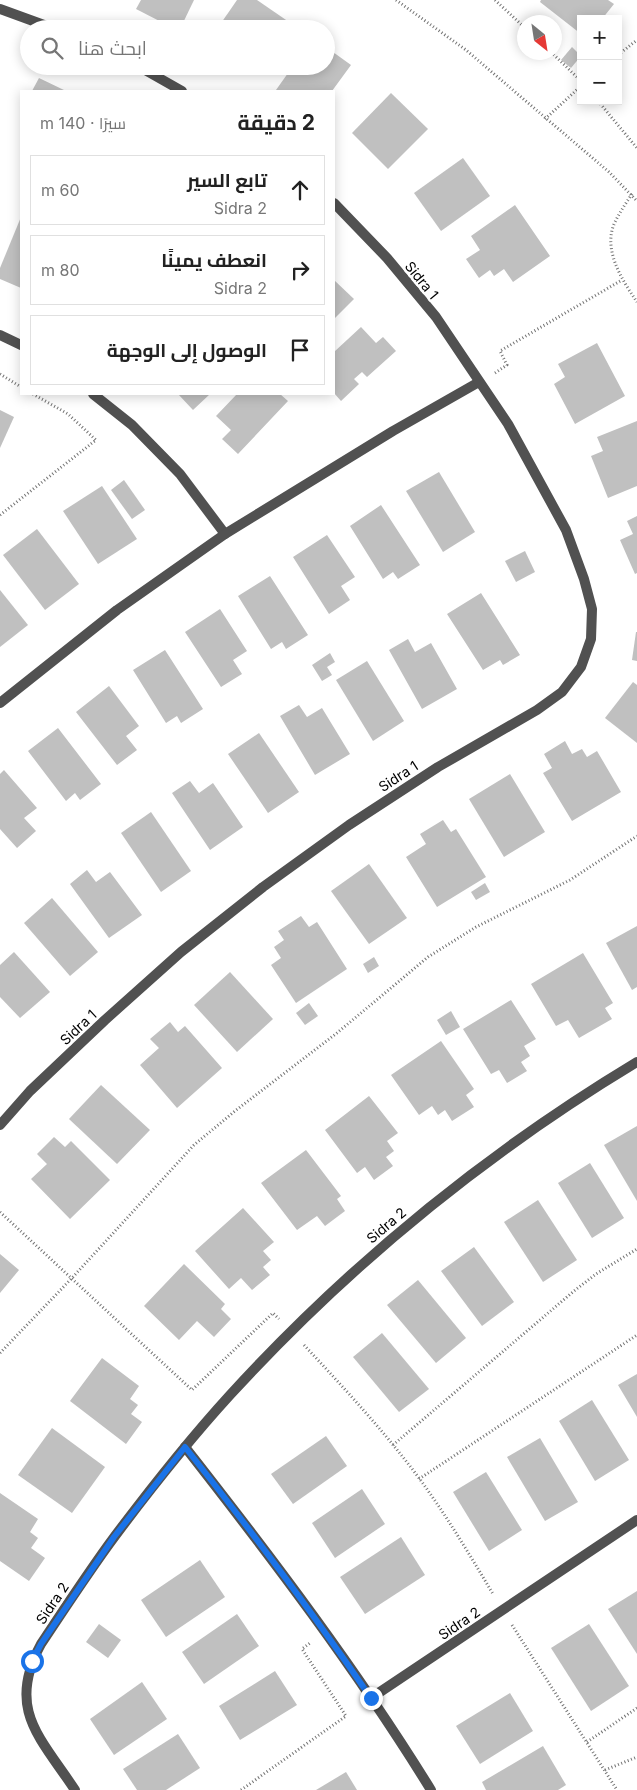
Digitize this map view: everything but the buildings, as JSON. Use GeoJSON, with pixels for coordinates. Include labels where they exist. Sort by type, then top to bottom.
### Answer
{"type":"FeatureCollection","features":[{"type":"Feature","properties":{"kind":"street"},"geometry":{"type":"LineString","coordinates":[[0,9],[30,20]]}},
{"type":"Feature","properties":{"kind":"street"},"geometry":{"type":"LineString","coordinates":[[154,75],[180,90]]}},
{"type":"Feature","properties":{"kind":"street","name":"Sidra 1"},"geometry":{"type":"LineString","coordinates":[[0,1125],[30,1091],[105,1020],[181,952],[263,887],[349,825],[438,766],[537,710],[562,692],[580,667],[591,639],[592,609],[584,579],[566,530],[508,424],[430,310],[387,258],[335,204]]}},
{"type":"Feature","properties":{"kind":"street"},"geometry":{"type":"LineString","coordinates":[[0,335],[20,345]]}},
{"type":"Feature","properties":{"kind":"street"},"geometry":{"type":"LineString","coordinates":[[0,703],[117,610],[225,534],[385,436],[479,382]]}},
{"type":"Feature","properties":{"kind":"street"},"geometry":{"type":"LineString","coordinates":[[94,395],[132,425],[180,474],[225,534]]}},
{"type":"Feature","properties":{"kind":"street","name":"Sidra 2"},"geometry":{"type":"LineString","coordinates":[[75,1790],[32,1725],[26,1704],[26,1682],[32,1661],[41,1644],[114,1537],[185,1447],[229,1396],[291,1332],[373,1254],[450,1190],[532,1131],[637,1062]]}},
{"type":"Feature","properties":{"kind":"street"},"geometry":{"type":"LineString","coordinates":[[185,1447],[326,1632],[430,1790]]}},
{"type":"Feature","properties":{"kind":"street","name":"Sidra 2"},"geometry":{"type":"LineString","coordinates":[[371,1698],[637,1520]]}},
{"type":"Feature","properties":{"kind":"path"},"geometry":{"type":"LineString","coordinates":[[396,0],[466,50],[609,172],[637,201]]}},
{"type":"Feature","properties":{"kind":"path"},"geometry":{"type":"LineString","coordinates":[[495,0],[517,20]]}},
{"type":"Feature","properties":{"kind":"path"},"geometry":{"type":"LineString","coordinates":[[622,52],[637,40]]}},
{"type":"Feature","properties":{"kind":"path"},"geometry":{"type":"LineString","coordinates":[[559,60],[577,77]]}},
{"type":"Feature","properties":{"kind":"path"},"geometry":{"type":"LineString","coordinates":[[545,119],[577,90]]}},
{"type":"Feature","properties":{"kind":"path"},"geometry":{"type":"LineString","coordinates":[[601,105],[637,148]]}},
{"type":"Feature","properties":{"kind":"path"},"geometry":{"type":"LineString","coordinates":[[632,194],[614,223],[612,239],[613,253],[622,280],[637,302]]}},
{"type":"Feature","properties":{"kind":"path"},"geometry":{"type":"LineString","coordinates":[[479,382],[507,366],[500,351],[622,280]]}},
{"type":"Feature","properties":{"kind":"path"},"geometry":{"type":"LineString","coordinates":[[0,374],[20,385]]}},
{"type":"Feature","properties":{"kind":"path"},"geometry":{"type":"LineString","coordinates":[[0,515],[96,440],[68,414],[35,395]]}},
{"type":"Feature","properties":{"kind":"path"},"geometry":{"type":"LineString","coordinates":[[0,1353],[194,1145],[337,1033],[428,956],[476,927],[570,880],[637,836]]}},
{"type":"Feature","properties":{"kind":"path"},"geometry":{"type":"LineString","coordinates":[[0,1212],[192,1390],[273,1313],[344,1389],[419,1479],[474,1562],[502,1611],[617,1790]]}},
{"type":"Feature","properties":{"kind":"path"},"geometry":{"type":"LineString","coordinates":[[392,1445],[574,1291],[596,1274],[637,1249]]}},
{"type":"Feature","properties":{"kind":"path"},"geometry":{"type":"LineString","coordinates":[[419,1479],[637,1335]]}},
{"type":"Feature","properties":{"kind":"path"},"geometry":{"type":"LineString","coordinates":[[240,1790],[346,1716],[302,1649],[326,1632]]}},
{"type":"Feature","properties":{"kind":"path"},"geometry":{"type":"LineString","coordinates":[[587,1742],[637,1708]]}},
{"type":"Feature","properties":{"kind":"path"},"geometry":{"type":"LineString","coordinates":[[605,1770],[637,1757]]}},
{"type":"Feature","properties":{"kind":"route"},"geometry":{"type":"LineString","coordinates":[[32,1661],[41,1644],[114,1537],[185,1447],[312,1613],[371,1698]]}}]}
